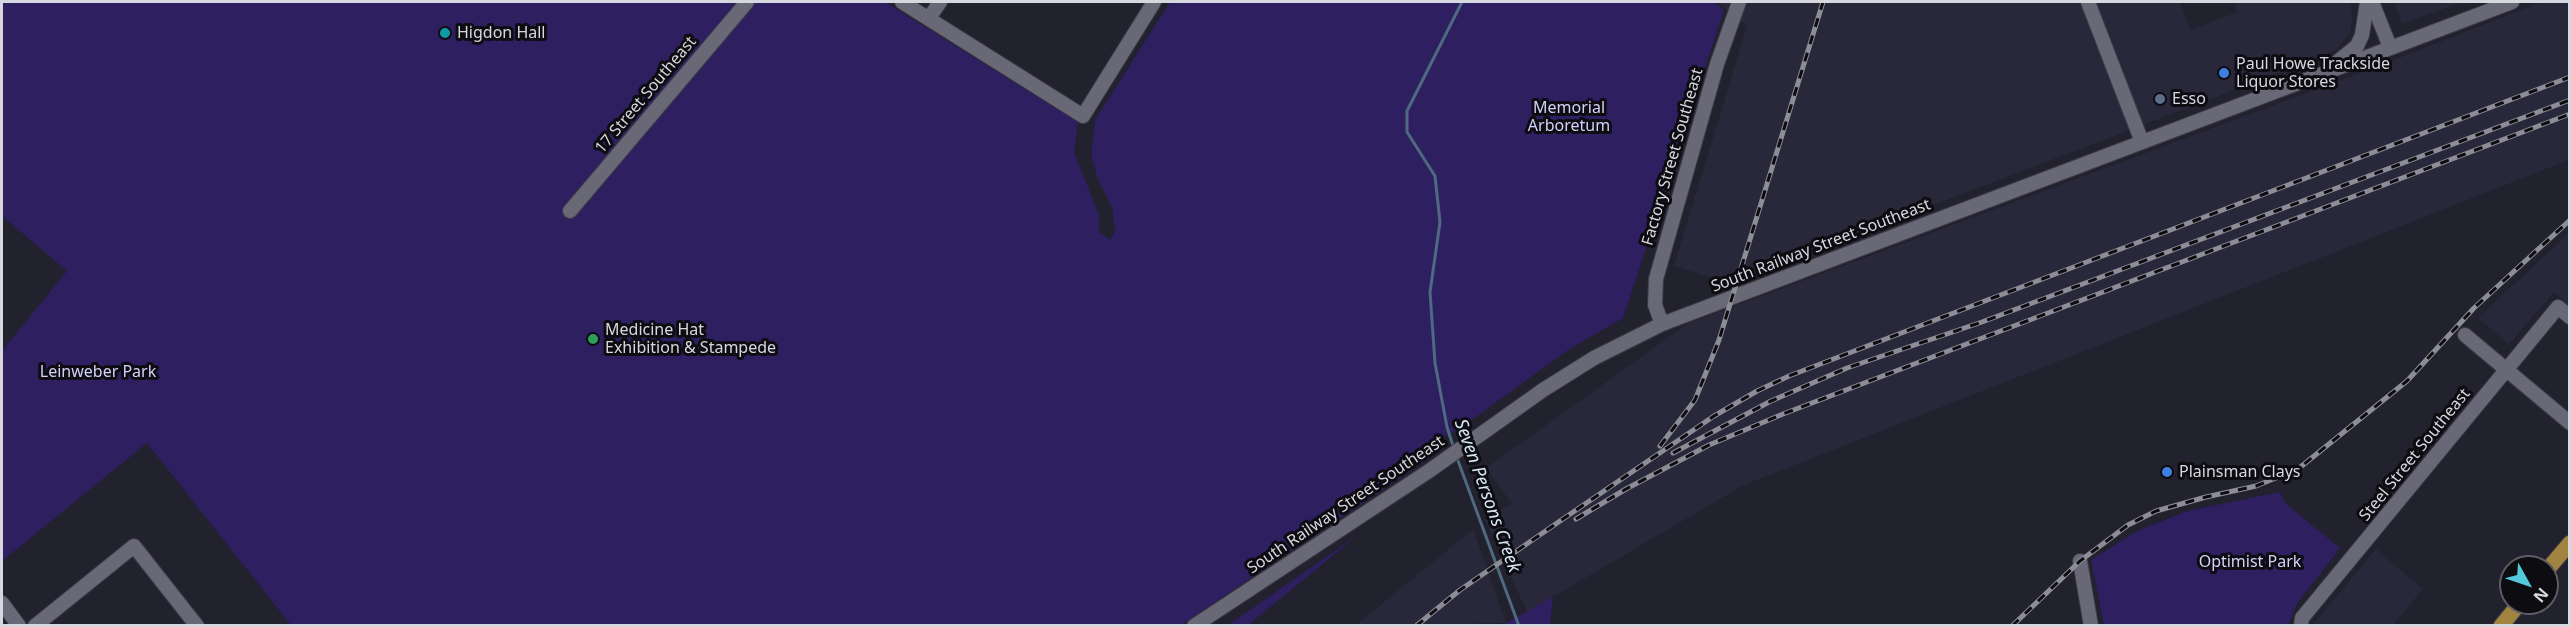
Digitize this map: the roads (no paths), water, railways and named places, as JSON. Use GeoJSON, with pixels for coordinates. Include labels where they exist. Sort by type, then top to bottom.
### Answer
{"type":"FeatureCollection","features":[{"type":"Feature","properties":{"kind":"main road"},"geometry":{"type":"LineString","coordinates":[[2559,556],[2570,543]]}},
{"type":"Feature","properties":{"kind":"street","name":"17 Street Southeast"},"geometry":{"type":"LineString","coordinates":[[570,211],[747,2]]}},
{"type":"Feature","properties":{"kind":"street"},"geometry":{"type":"LineString","coordinates":[[902,2],[1083,116],[1154,2]]}},
{"type":"Feature","properties":{"kind":"street"},"geometry":{"type":"LineString","coordinates":[[929,18],[940,2]]}},
{"type":"Feature","properties":{"kind":"street","name":"Factory Street Southeast"},"geometry":{"type":"LineString","coordinates":[[1662,324],[1655,305],[1656,279],[1717,64],[1739,2]]}},
{"type":"Feature","properties":{"kind":"street"},"geometry":{"type":"LineString","coordinates":[[2088,2],[2142,142]]}},
{"type":"Feature","properties":{"kind":"street"},"geometry":{"type":"LineString","coordinates":[[2296,84],[2345,58],[2357,46],[2362,35],[2367,2]]}},
{"type":"Feature","properties":{"kind":"street"},"geometry":{"type":"LineString","coordinates":[[2372,2],[2390,47]]}},
{"type":"Feature","properties":{"kind":"street","name":"South Railway Street Southeast"},"geometry":{"type":"LineString","coordinates":[[1194,626],[1438,464],[1543,390],[1594,358],[1662,324],[2512,2]]}},
{"type":"Feature","properties":{"kind":"street","name":"Steel Street Southeast"},"geometry":{"type":"LineString","coordinates":[[2301,626],[2302,618],[2558,307],[2570,317]]}},
{"type":"Feature","properties":{"kind":"street"},"geometry":{"type":"LineString","coordinates":[[2465,335],[2570,423]]}},
{"type":"Feature","properties":{"kind":"street"},"geometry":{"type":"LineString","coordinates":[[35,626],[134,546],[197,626]]}},
{"type":"Feature","properties":{"kind":"street"},"geometry":{"type":"LineString","coordinates":[[2080,561],[2091,626]]}},
{"type":"Feature","properties":{"kind":"street"},"geometry":{"type":"LineString","coordinates":[[2,603],[19,626]]}},
{"type":"Feature","properties":{"kind":"waterway","name":"Seven Persons Creek"},"geometry":{"type":"LineString","coordinates":[[1454,449],[1447,427],[1435,363],[1430,292],[1440,222],[1435,176],[1407,132],[1407,111],[1462,2]]}},
{"type":"Feature","properties":{"kind":"waterway","name":"Seven Persons Creek"},"geometry":{"type":"LineString","coordinates":[[1457,458],[1519,626]]}},
{"type":"Feature","properties":{"kind":"railway"},"geometry":{"type":"LineString","coordinates":[[1660,446],[1695,400],[1719,340],[1823,2]]}},
{"type":"Feature","properties":{"kind":"railway"},"geometry":{"type":"LineString","coordinates":[[1416,626],[1460,590],[1560,521],[1714,416],[1757,391],[1789,376],[2570,77]]}},
{"type":"Feature","properties":{"kind":"railway"},"geometry":{"type":"LineString","coordinates":[[1673,453],[1771,401],[1847,368],[1982,322],[2570,100]]}},
{"type":"Feature","properties":{"kind":"railway"},"geometry":{"type":"LineString","coordinates":[[1576,519],[1626,489],[1709,445],[1783,414],[2570,114]]}},
{"type":"Feature","properties":{"kind":"railway"},"geometry":{"type":"LineString","coordinates":[[2012,626],[2080,561],[2128,525],[2156,511],[2256,486],[2298,469],[2407,381],[2474,308],[2570,220]]}},
{"type":"Feature","properties":{"kind":"place","name":"Higdon Hall"},"geometry":{"type":"Point","coordinates":[445,33]}},
{"type":"Feature","properties":{"kind":"place","name":"Paul Howe Trackside Liquor Stores"},"geometry":{"type":"Point","coordinates":[2224,73]}},
{"type":"Feature","properties":{"kind":"place","name":"Esso"},"geometry":{"type":"Point","coordinates":[2160,99]}},
{"type":"Feature","properties":{"kind":"place","name":"Medicine Hat Exhibition & Stampede"},"geometry":{"type":"Point","coordinates":[593,339]}},
{"type":"Feature","properties":{"kind":"place","name":"Plainsman Clays"},"geometry":{"type":"Point","coordinates":[2167,472]}},
{"type":"Feature","properties":{"kind":"park label","name":"Memorial Arboretum"},"geometry":{"type":"Point","coordinates":[1569,117]}},
{"type":"Feature","properties":{"kind":"park label","name":"Leinweber Park"},"geometry":{"type":"Point","coordinates":[98,372]}},
{"type":"Feature","properties":{"kind":"park label","name":"Optimist Park"},"geometry":{"type":"Point","coordinates":[2250,562]}}]}
